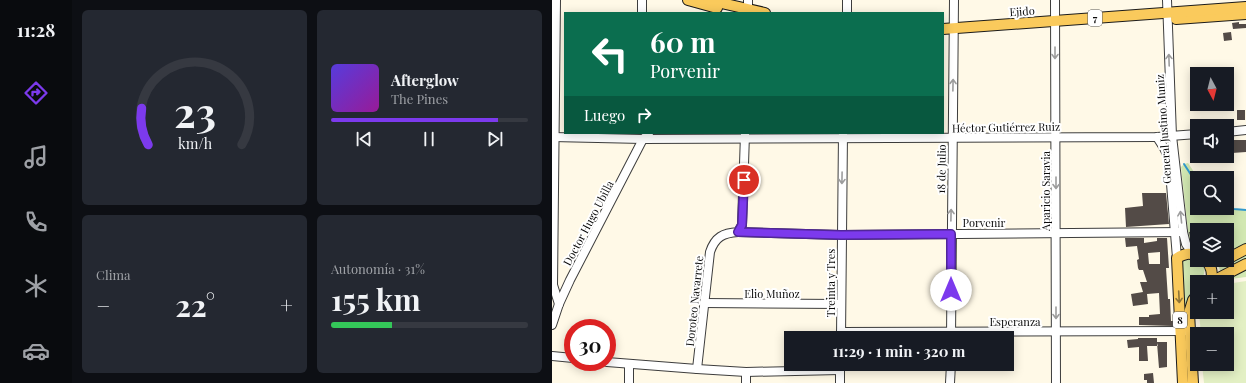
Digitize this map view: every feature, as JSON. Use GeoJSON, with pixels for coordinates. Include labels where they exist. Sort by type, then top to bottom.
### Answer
{"type":"FeatureCollection","features":[{"type":"Feature","properties":{"kind":"main road"},"geometry":{"type":"LineString","coordinates":[[688,0],[733,12]]}},
{"type":"Feature","properties":{"kind":"main road"},"geometry":{"type":"LineString","coordinates":[[708,0],[719,8],[749,7],[762,12]]}},
{"type":"Feature","properties":{"kind":"main road","name":"Ejido"},"geometry":{"type":"LineString","coordinates":[[1167,16],[1246,6]]}},
{"type":"Feature","properties":{"kind":"main road","name":"Ejido"},"geometry":{"type":"LineString","coordinates":[[944,29],[954,31],[1167,16],[1246,14]]}},
{"type":"Feature","properties":{"kind":"main road","name":"Ejido"},"geometry":{"type":"LineString","coordinates":[[944,35],[954,31]]}},
{"type":"Feature","properties":{"kind":"main road"},"geometry":{"type":"LineString","coordinates":[[1234,255],[1246,249]]}},
{"type":"Feature","properties":{"kind":"main road"},"geometry":{"type":"LineString","coordinates":[[1177,258],[1185,253],[1190,254]]}},
{"type":"Feature","properties":{"kind":"main road","name":"8"},"geometry":{"type":"LineString","coordinates":[[1177,258],[1192,383]]}},
{"type":"Feature","properties":{"kind":"main road"},"geometry":{"type":"LineString","coordinates":[[1225,275],[1246,264]]}},
{"type":"Feature","properties":{"kind":"main road","name":"8"},"geometry":{"type":"LineString","coordinates":[[1183,383],[1185,331],[1190,310]]}},
{"type":"Feature","properties":{"kind":"street"},"geometry":{"type":"LineString","coordinates":[[556,0],[553,137],[553,285],[558,304]]}},
{"type":"Feature","properties":{"kind":"street"},"geometry":{"type":"LineString","coordinates":[[642,0],[642,12]]}},
{"type":"Feature","properties":{"kind":"street"},"geometry":{"type":"LineString","coordinates":[[847,0],[847,12]]}},
{"type":"Feature","properties":{"kind":"street","name":"18 de Julio"},"geometry":{"type":"LineString","coordinates":[[951,331],[954,0]]}},
{"type":"Feature","properties":{"kind":"street","name":"Aparicio Saravia"},"geometry":{"type":"LineString","coordinates":[[1055,0],[1056,383]]}},
{"type":"Feature","properties":{"kind":"street","name":"General Justino Muniz"},"geometry":{"type":"LineString","coordinates":[[1167,0],[1172,136],[1178,232],[1177,258]]}},
{"type":"Feature","properties":{"kind":"street"},"geometry":{"type":"LineString","coordinates":[[1234,131],[1246,130]]}},
{"type":"Feature","properties":{"kind":"street","name":"Héctor Gutiérrez Ruiz"},"geometry":{"type":"LineString","coordinates":[[553,137],[645,135],[952,138],[1157,137],[1190,135]]}},
{"type":"Feature","properties":{"kind":"street","name":"Doctor Hugo Ubilla"},"geometry":{"type":"LineString","coordinates":[[552,325],[558,304],[645,135]]}},
{"type":"Feature","properties":{"kind":"street"},"geometry":{"type":"LineString","coordinates":[[738,232],[742,225],[745,136]]}},
{"type":"Feature","properties":{"kind":"street","name":"Treinta y Tres"},"geometry":{"type":"LineString","coordinates":[[841,331],[843,136]]}},
{"type":"Feature","properties":{"kind":"street","name":"General Justino Muniz"},"geometry":{"type":"LineString","coordinates":[[1157,137],[1169,160],[1178,232],[1190,249]]}},
{"type":"Feature","properties":{"kind":"street","name":"Porvenir"},"geometry":{"type":"LineString","coordinates":[[738,232],[841,235],[1178,232]]}},
{"type":"Feature","properties":{"kind":"street","name":"Doroteo Navarrete"},"geometry":{"type":"LineString","coordinates":[[698,369],[710,252],[712,246],[718,238],[726,233],[738,232]]}},
{"type":"Feature","properties":{"kind":"street","name":"Elio Muñoz"},"geometry":{"type":"LineString","coordinates":[[704,304],[841,304]]}},
{"type":"Feature","properties":{"kind":"street","name":"Esperanza"},"geometry":{"type":"LineString","coordinates":[[1014,333],[1185,331]]}},
{"type":"Feature","properties":{"kind":"street"},"geometry":{"type":"LineString","coordinates":[[552,356],[564,357]]}},
{"type":"Feature","properties":{"kind":"street"},"geometry":{"type":"LineString","coordinates":[[616,363],[746,372],[784,370]]}},
{"type":"Feature","properties":{"kind":"street"},"geometry":{"type":"LineString","coordinates":[[629,364],[629,383]]}},
{"type":"Feature","properties":{"kind":"street"},"geometry":{"type":"LineString","coordinates":[[840,371],[840,383]]}},
{"type":"Feature","properties":{"kind":"street"},"geometry":{"type":"LineString","coordinates":[[950,383],[951,371]]}},
{"type":"Feature","properties":{"kind":"street"},"geometry":{"type":"LineString","coordinates":[[746,372],[746,383]]}},
{"type":"Feature","properties":{"kind":"green space"},"geometry":{"type":"Polygon","coordinates":[[[1188,163],[1193,171],[1190,171],[1190,215],[1234,215],[1234,209],[1246,210],[1246,245],[1234,251],[1234,223],[1190,223],[1190,242],[1189,241],[1181,167],[1188,163]]]}},
{"type":"Feature","properties":{"kind":"green space"},"geometry":{"type":"Polygon","coordinates":[[[1246,252],[1246,260],[1234,266],[1234,258],[1246,252]]]}},
{"type":"Feature","properties":{"kind":"green space"},"geometry":{"type":"Polygon","coordinates":[[[1190,258],[1190,267],[1203,267],[1205,269],[1204,275],[1190,275],[1190,294],[1183,318],[1181,261],[1190,258]]]}},
{"type":"Feature","properties":{"kind":"green space"},"geometry":{"type":"Polygon","coordinates":[[[1219,267],[1233,267],[1221,273],[1219,267]]]}},
{"type":"Feature","properties":{"kind":"green space"},"geometry":{"type":"Polygon","coordinates":[[[1246,269],[1246,277],[1234,279],[1233,275],[1246,269]]]}},
{"type":"Feature","properties":{"kind":"green space"},"geometry":{"type":"Polygon","coordinates":[[[1246,281],[1246,383],[1204,383],[1203,371],[1234,371],[1234,327],[1200,327],[1200,319],[1234,319],[1234,283],[1246,281]]]}},
{"type":"Feature","properties":{"kind":"building"},"geometry":{"type":"Polygon","coordinates":[[[1239,22],[1239,24],[1246,24],[1246,28],[1233,29],[1232,23],[1239,22]]]}},
{"type":"Feature","properties":{"kind":"building"},"geometry":{"type":"Polygon","coordinates":[[[1231,32],[1232,40],[1224,41],[1223,33],[1231,32]]]}},
{"type":"Feature","properties":{"kind":"building"},"geometry":{"type":"Polygon","coordinates":[[[1237,110],[1245,110],[1245,120],[1237,120],[1237,110]]]}},
{"type":"Feature","properties":{"kind":"building"},"geometry":{"type":"Polygon","coordinates":[[[1234,140],[1246,140],[1246,152],[1234,153],[1234,140]]]}},
{"type":"Feature","properties":{"kind":"building"},"geometry":{"type":"Polygon","coordinates":[[[1142,193],[1166,193],[1169,224],[1126,227],[1125,208],[1143,206],[1142,193]]]}},
{"type":"Feature","properties":{"kind":"building"},"geometry":{"type":"Polygon","coordinates":[[[1125,238],[1144,238],[1144,243],[1157,241],[1157,238],[1167,238],[1169,268],[1166,268],[1168,299],[1170,299],[1171,321],[1173,321],[1173,326],[1139,325],[1139,317],[1149,317],[1149,315],[1160,314],[1159,293],[1147,294],[1148,304],[1133,306],[1131,294],[1143,292],[1140,282],[1147,282],[1143,270],[1139,270],[1138,268],[1137,260],[1139,259],[1137,246],[1126,247],[1125,238]],[[1160,252],[1148,253],[1149,264],[1160,264],[1160,252]]]}},
{"type":"Feature","properties":{"kind":"building"},"geometry":{"type":"Polygon","coordinates":[[[1138,338],[1157,338],[1157,342],[1167,342],[1167,367],[1159,368],[1157,346],[1147,346],[1148,361],[1139,361],[1139,347],[1128,348],[1127,340],[1138,338]]]}},
{"type":"Feature","properties":{"kind":"building"},"geometry":{"type":"Polygon","coordinates":[[[1153,373],[1154,383],[1147,383],[1147,380],[1144,380],[1144,374],[1153,373]]]}},
{"type":"Feature","properties":{"kind":"waterway"},"geometry":{"type":"LineString","coordinates":[[1184,164],[1190,173]]}},
{"type":"Feature","properties":{"kind":"waterway"},"geometry":{"type":"LineString","coordinates":[[1234,209],[1246,210]]}},
{"type":"Feature","properties":{"kind":"route"},"geometry":{"type":"LineString","coordinates":[[744,180],[742,225],[738,232],[841,235],[951,234],[951,290]]}}]}
